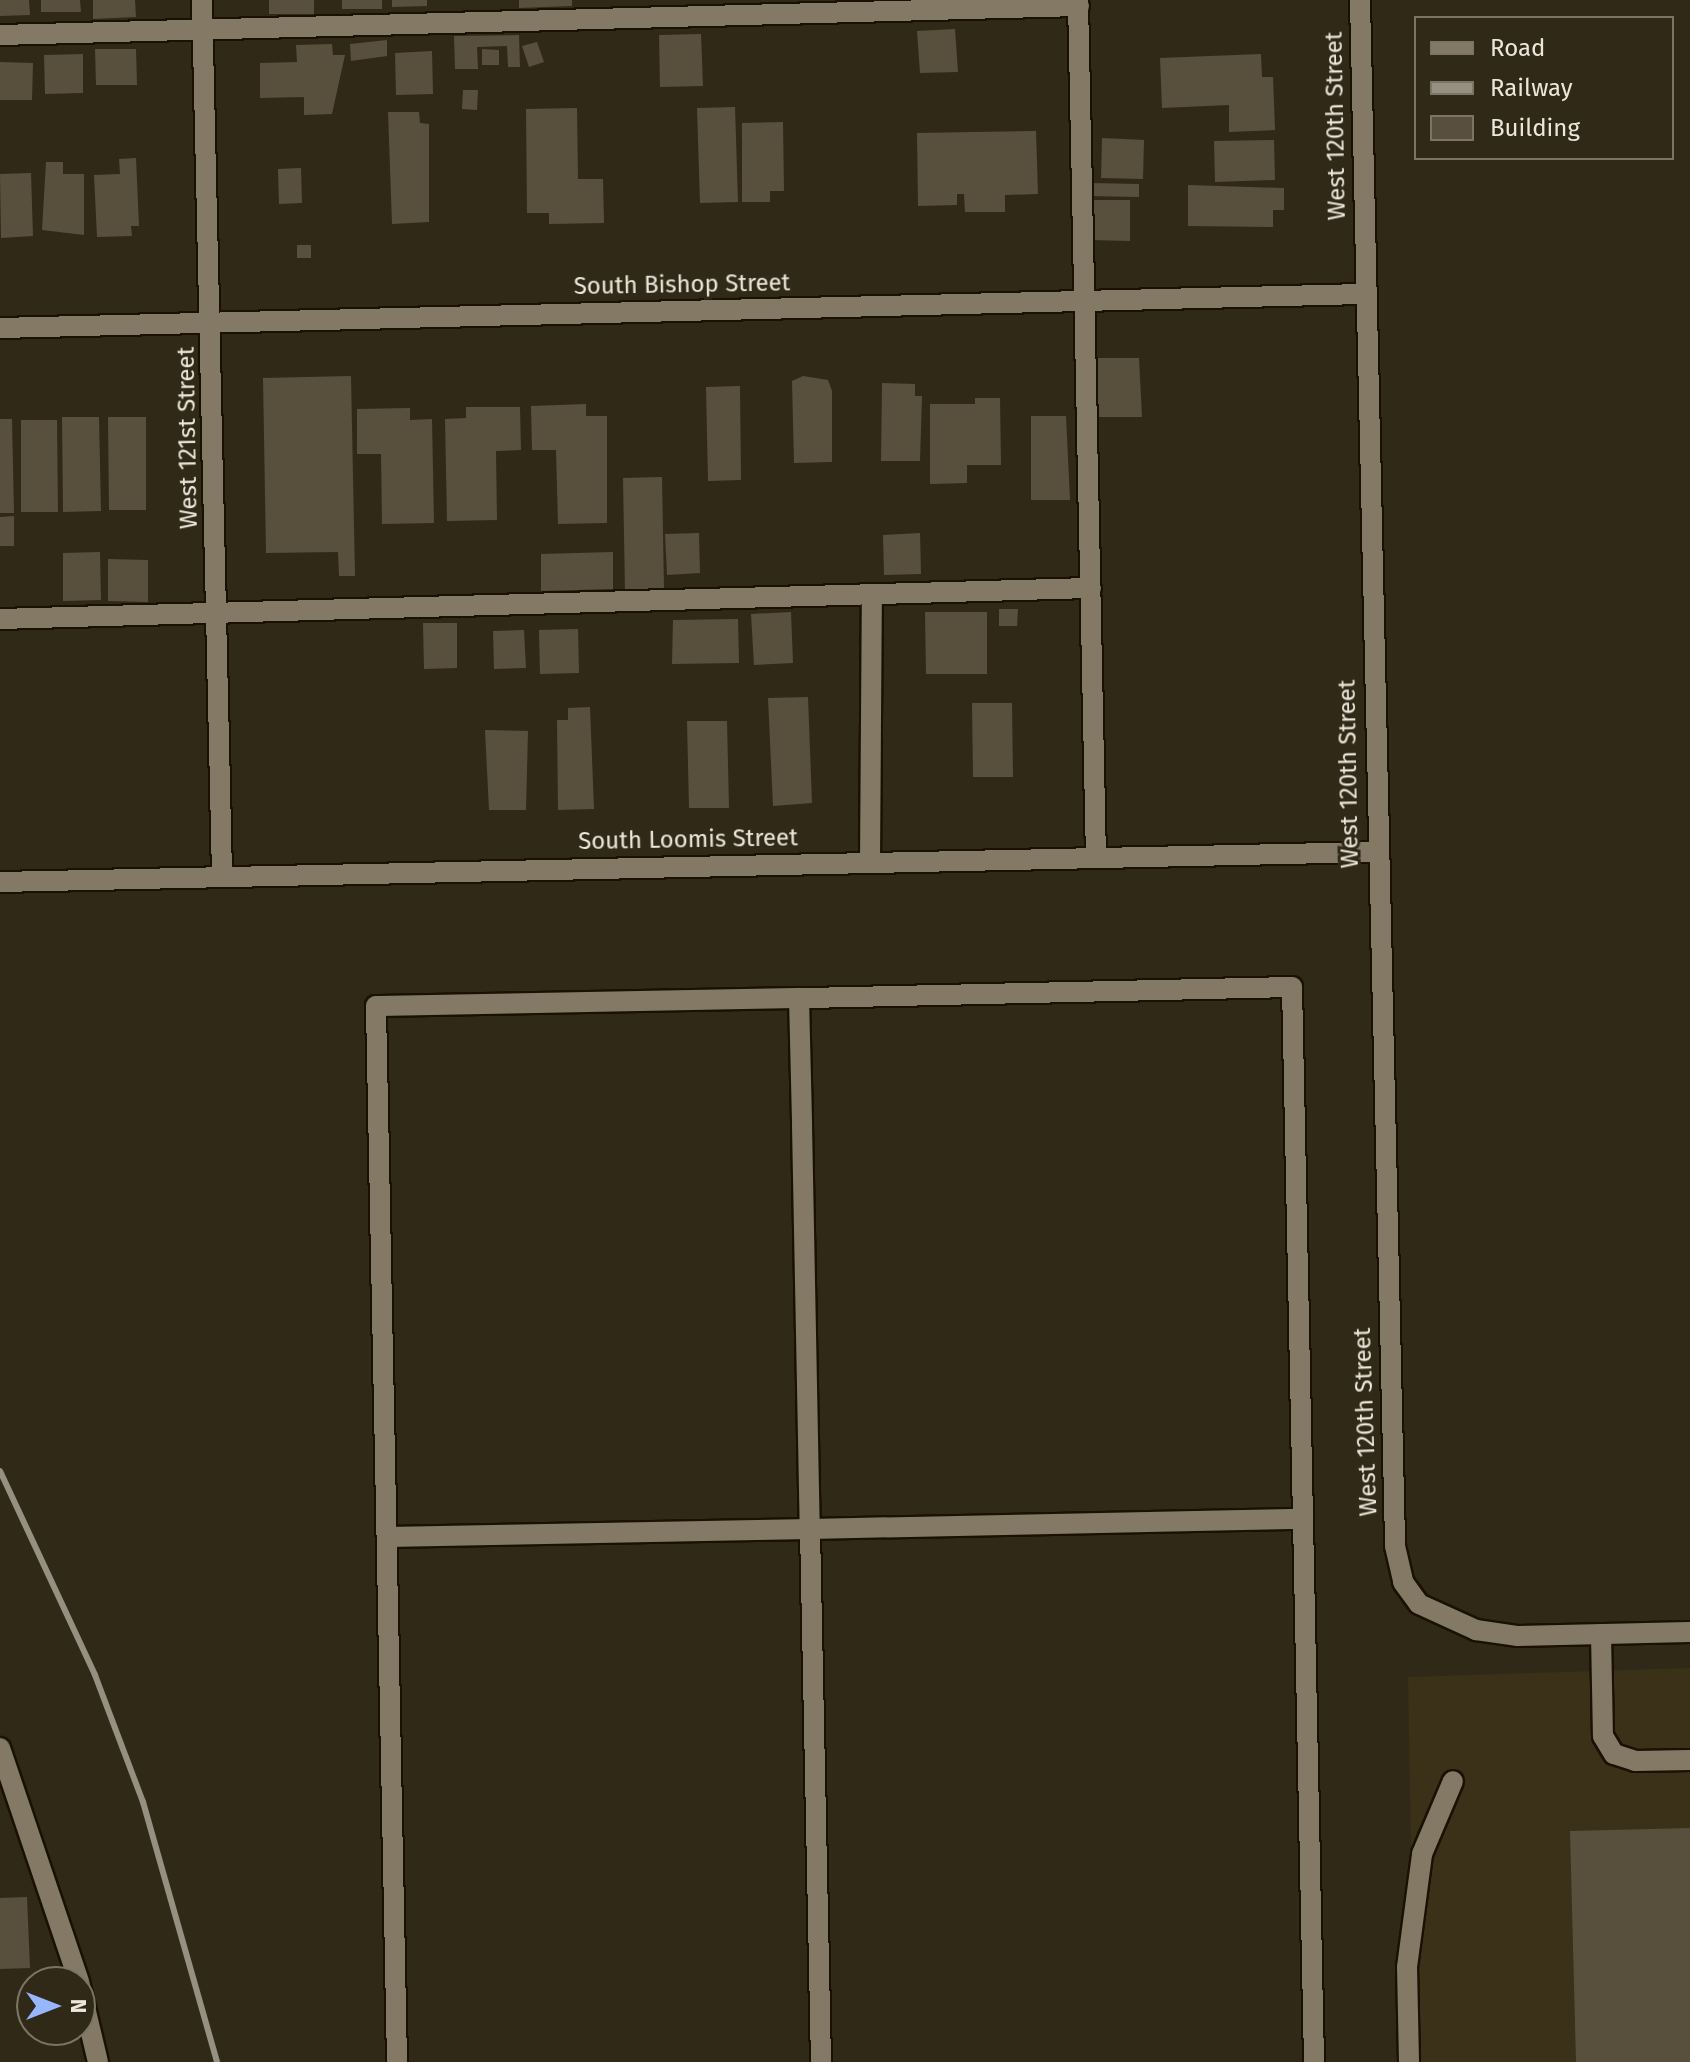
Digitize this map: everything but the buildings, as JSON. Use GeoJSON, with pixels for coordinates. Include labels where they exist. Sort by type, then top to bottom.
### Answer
{"type":"FeatureCollection","features":[{"type":"Feature","properties":{"kind":"street","name":"West 121st Street"},"geometry":{"type":"LineString","coordinates":[[202,0],[212,323],[222,876]]}},
{"type":"Feature","properties":{"kind":"street","name":"West 120th Street"},"geometry":{"type":"LineString","coordinates":[[1360,0],[1376,852],[1395,1546],[1403,1582],[1419,1604],[1445,1619],[1517,1636],[1690,1632]]}},
{"type":"Feature","properties":{"kind":"street"},"geometry":{"type":"LineString","coordinates":[[0,35],[1078,3],[1096,858]]}},
{"type":"Feature","properties":{"kind":"street","name":"South Bishop Street"},"geometry":{"type":"LineString","coordinates":[[0,328],[1365,294]]}},
{"type":"Feature","properties":{"kind":"street"},"geometry":{"type":"LineString","coordinates":[[0,619],[218,616],[1091,588]]}},
{"type":"Feature","properties":{"kind":"street"},"geometry":{"type":"LineString","coordinates":[[870,863],[872,595]]}},
{"type":"Feature","properties":{"kind":"street","name":"South Loomis Street"},"geometry":{"type":"LineString","coordinates":[[0,882],[1376,852]]}},
{"type":"Feature","properties":{"kind":"street"},"geometry":{"type":"LineString","coordinates":[[397,2062],[376,1006],[1292,987],[1314,2062]]}},
{"type":"Feature","properties":{"kind":"street"},"geometry":{"type":"LineString","coordinates":[[799,998],[821,2062]]}},
{"type":"Feature","properties":{"kind":"street"},"geometry":{"type":"LineString","coordinates":[[387,1537],[1303,1519]]}},
{"type":"Feature","properties":{"kind":"street"},"geometry":{"type":"LineString","coordinates":[[1601,1634],[1603,1736],[1614,1754],[1635,1761],[1690,1760]]}},
{"type":"Feature","properties":{"kind":"street"},"geometry":{"type":"LineString","coordinates":[[0,1748],[8,1787],[73,1966]]}},
{"type":"Feature","properties":{"kind":"street"},"geometry":{"type":"LineString","coordinates":[[1409,2062],[1407,1967],[1422,1854],[1453,1781]]}},
{"type":"Feature","properties":{"kind":"shaded area"},"geometry":{"type":"Polygon","coordinates":[[[1690,1668],[1690,2062],[1415,2062],[1408,1677],[1690,1668]]]}},
{"type":"Feature","properties":{"kind":"railway"},"geometry":{"type":"LineString","coordinates":[[0,1471],[95,1675],[143,1802],[217,2062]]}}]}
